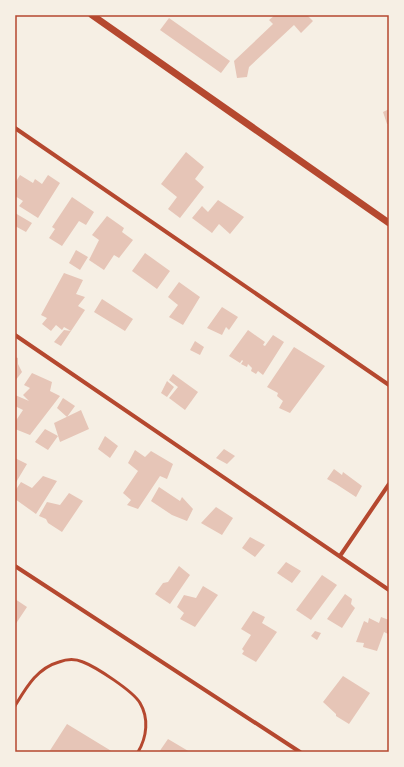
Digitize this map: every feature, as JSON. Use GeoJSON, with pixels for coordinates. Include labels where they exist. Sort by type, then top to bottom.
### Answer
{"type":"FeatureCollection","features":[{"type":"Feature","properties":{"kind":"street"},"geometry":{"type":"LineString","coordinates":[[96,16],[389,223]]}},
{"type":"Feature","properties":{"kind":"street"},"geometry":{"type":"LineString","coordinates":[[15,128],[389,385]]}},
{"type":"Feature","properties":{"kind":"street"},"geometry":{"type":"LineString","coordinates":[[15,335],[389,590]]}},
{"type":"Feature","properties":{"kind":"street"},"geometry":{"type":"LineString","coordinates":[[340,556],[389,484]]}},
{"type":"Feature","properties":{"kind":"street"},"geometry":{"type":"LineString","coordinates":[[15,566],[300,752]]}},
{"type":"Feature","properties":{"kind":"lane"},"geometry":{"type":"LineString","coordinates":[[15,706],[30,683],[42,670],[65,660],[77,660],[84,662],[104,673],[132,694],[140,703],[144,712],[146,726],[145,737],[138,752]]}},
{"type":"Feature","properties":{"kind":"building"},"geometry":{"type":"Polygon","coordinates":[[[275,15],[307,15],[313,21],[301,33],[294,25],[249,67],[247,77],[237,78],[234,61],[273,24],[269,20],[275,15]]]}},
{"type":"Feature","properties":{"kind":"building"},"geometry":{"type":"Polygon","coordinates":[[[169,18],[230,61],[221,73],[160,30],[169,18]]]}},
{"type":"Feature","properties":{"kind":"building"},"geometry":{"type":"Polygon","coordinates":[[[389,109],[389,124],[387,124],[383,112],[389,109]]]}},
{"type":"Feature","properties":{"kind":"building"},"geometry":{"type":"Polygon","coordinates":[[[186,152],[204,167],[195,179],[204,187],[180,218],[168,209],[177,197],[161,184],[186,152]]]}},
{"type":"Feature","properties":{"kind":"building"},"geometry":{"type":"Polygon","coordinates":[[[20,175],[33,183],[35,179],[42,184],[48,175],[60,183],[38,218],[19,206],[23,201],[15,196],[15,183],[20,175]]]}},
{"type":"Feature","properties":{"kind":"building"},"geometry":{"type":"Polygon","coordinates":[[[72,197],[94,212],[86,225],[79,221],[62,246],[49,238],[55,229],[52,227],[72,197]]]}},
{"type":"Feature","properties":{"kind":"building"},"geometry":{"type":"Polygon","coordinates":[[[218,200],[244,217],[230,234],[219,224],[212,233],[192,218],[202,206],[208,212],[218,200]]]}},
{"type":"Feature","properties":{"kind":"building"},"geometry":{"type":"Polygon","coordinates":[[[15,213],[32,223],[26,232],[15,226],[15,213]]]}},
{"type":"Feature","properties":{"kind":"building"},"geometry":{"type":"Polygon","coordinates":[[[107,216],[124,228],[122,232],[133,240],[119,258],[114,255],[104,270],[89,260],[99,240],[92,235],[107,216]]]}},
{"type":"Feature","properties":{"kind":"building"},"geometry":{"type":"Polygon","coordinates":[[[76,250],[88,257],[80,270],[69,263],[76,250]]]}},
{"type":"Feature","properties":{"kind":"building"},"geometry":{"type":"Polygon","coordinates":[[[145,253],[170,271],[157,289],[132,271],[145,253]]]}},
{"type":"Feature","properties":{"kind":"building"},"geometry":{"type":"Polygon","coordinates":[[[64,273],[83,280],[76,294],[85,297],[78,306],[85,310],[71,331],[64,327],[62,330],[56,325],[51,331],[42,324],[47,318],[41,315],[64,273]]]}},
{"type":"Feature","properties":{"kind":"building"},"geometry":{"type":"Polygon","coordinates":[[[179,282],[200,297],[183,325],[169,317],[178,305],[168,297],[179,282]]]}},
{"type":"Feature","properties":{"kind":"building"},"geometry":{"type":"Polygon","coordinates":[[[102,299],[133,319],[125,331],[94,312],[102,299]]]}},
{"type":"Feature","properties":{"kind":"building"},"geometry":{"type":"Polygon","coordinates":[[[222,307],[238,317],[229,330],[226,327],[222,335],[207,328],[222,307]]]}},
{"type":"Feature","properties":{"kind":"building"},"geometry":{"type":"Polygon","coordinates":[[[64,330],[71,331],[61,346],[54,342],[64,330]]]}},
{"type":"Feature","properties":{"kind":"building"},"geometry":{"type":"Polygon","coordinates":[[[248,330],[265,342],[263,345],[265,346],[273,335],[284,342],[263,375],[258,371],[256,374],[251,371],[252,368],[248,364],[247,367],[241,364],[243,361],[242,360],[240,363],[229,356],[248,330]]]}},
{"type":"Feature","properties":{"kind":"building"},"geometry":{"type":"Polygon","coordinates":[[[195,341],[204,347],[200,355],[190,350],[195,341]]]}},
{"type":"Feature","properties":{"kind":"building"},"geometry":{"type":"Polygon","coordinates":[[[294,347],[325,366],[290,413],[279,408],[283,401],[277,396],[278,393],[267,387],[294,347]]]}},
{"type":"Feature","properties":{"kind":"building"},"geometry":{"type":"Polygon","coordinates":[[[15,357],[18,358],[18,364],[22,372],[15,381],[15,357]]]}},
{"type":"Feature","properties":{"kind":"building"},"geometry":{"type":"Polygon","coordinates":[[[32,373],[52,382],[50,391],[60,396],[30,435],[15,429],[15,422],[23,410],[15,406],[15,395],[29,401],[23,395],[30,388],[24,385],[32,373]]]}},
{"type":"Feature","properties":{"kind":"building"},"geometry":{"type":"Polygon","coordinates":[[[173,374],[198,392],[185,410],[169,398],[178,387],[169,380],[173,374]]]}},
{"type":"Feature","properties":{"kind":"building"},"geometry":{"type":"Polygon","coordinates":[[[167,381],[174,387],[167,397],[161,393],[167,381]]]}},
{"type":"Feature","properties":{"kind":"building"},"geometry":{"type":"Polygon","coordinates":[[[63,398],[75,406],[67,417],[57,408],[63,398]]]}},
{"type":"Feature","properties":{"kind":"building"},"geometry":{"type":"Polygon","coordinates":[[[81,410],[89,429],[60,442],[54,423],[81,410]]]}},
{"type":"Feature","properties":{"kind":"building"},"geometry":{"type":"Polygon","coordinates":[[[45,429],[58,436],[48,450],[35,442],[45,429]]]}},
{"type":"Feature","properties":{"kind":"building"},"geometry":{"type":"Polygon","coordinates":[[[105,436],[118,446],[110,458],[98,449],[105,436]]]}},
{"type":"Feature","properties":{"kind":"building"},"geometry":{"type":"Polygon","coordinates":[[[224,449],[235,456],[227,464],[216,458],[224,449]]]}},
{"type":"Feature","properties":{"kind":"building"},"geometry":{"type":"Polygon","coordinates":[[[135,450],[145,457],[151,451],[173,464],[167,479],[160,476],[138,509],[127,505],[131,500],[123,493],[138,471],[128,463],[135,450]]]}},
{"type":"Feature","properties":{"kind":"building"},"geometry":{"type":"Polygon","coordinates":[[[15,458],[27,464],[15,484],[15,458]]]}},
{"type":"Feature","properties":{"kind":"building"},"geometry":{"type":"Polygon","coordinates":[[[334,469],[342,475],[343,472],[362,486],[356,497],[327,479],[334,469]]]}},
{"type":"Feature","properties":{"kind":"building"},"geometry":{"type":"Polygon","coordinates":[[[43,476],[57,481],[36,514],[15,499],[15,491],[21,482],[32,488],[43,476]]]}},
{"type":"Feature","properties":{"kind":"building"},"geometry":{"type":"Polygon","coordinates":[[[159,487],[180,501],[182,497],[193,509],[187,521],[172,515],[151,501],[159,487]]]}},
{"type":"Feature","properties":{"kind":"building"},"geometry":{"type":"Polygon","coordinates":[[[69,493],[83,501],[62,532],[48,523],[46,519],[39,516],[47,502],[60,505],[69,493]]]}},
{"type":"Feature","properties":{"kind":"building"},"geometry":{"type":"Polygon","coordinates":[[[216,507],[233,518],[222,535],[201,523],[216,507]]]}},
{"type":"Feature","properties":{"kind":"building"},"geometry":{"type":"Polygon","coordinates":[[[250,537],[265,545],[255,557],[242,548],[250,537]]]}},
{"type":"Feature","properties":{"kind":"building"},"geometry":{"type":"Polygon","coordinates":[[[286,562],[301,571],[292,583],[277,573],[286,562]]]}},
{"type":"Feature","properties":{"kind":"building"},"geometry":{"type":"Polygon","coordinates":[[[179,566],[190,575],[170,604],[155,594],[163,583],[168,582],[179,566]]]}},
{"type":"Feature","properties":{"kind":"building"},"geometry":{"type":"Polygon","coordinates":[[[322,575],[337,585],[311,620],[296,610],[322,575]]]}},
{"type":"Feature","properties":{"kind":"building"},"geometry":{"type":"Polygon","coordinates":[[[203,586],[218,595],[195,627],[180,619],[184,613],[177,607],[184,595],[196,598],[203,586]]]}},
{"type":"Feature","properties":{"kind":"building"},"geometry":{"type":"Polygon","coordinates":[[[345,594],[352,599],[351,604],[355,608],[342,628],[327,619],[345,594]]]}},
{"type":"Feature","properties":{"kind":"building"},"geometry":{"type":"Polygon","coordinates":[[[15,599],[27,607],[15,625],[15,599]]]}},
{"type":"Feature","properties":{"kind":"building"},"geometry":{"type":"Polygon","coordinates":[[[253,611],[265,617],[262,623],[277,632],[256,662],[242,654],[244,651],[242,649],[251,635],[241,629],[253,611]]]}},
{"type":"Feature","properties":{"kind":"building"},"geometry":{"type":"Polygon","coordinates":[[[381,617],[389,620],[389,630],[388,634],[384,632],[377,651],[363,647],[364,643],[356,642],[364,621],[368,623],[369,618],[379,623],[381,617]]]}},
{"type":"Feature","properties":{"kind":"building"},"geometry":{"type":"Polygon","coordinates":[[[315,631],[321,633],[317,640],[311,636],[315,631]]]}},
{"type":"Feature","properties":{"kind":"building"},"geometry":{"type":"Polygon","coordinates":[[[343,676],[370,693],[349,724],[336,716],[336,714],[323,702],[343,676]]]}},
{"type":"Feature","properties":{"kind":"building"},"geometry":{"type":"Polygon","coordinates":[[[67,724],[113,752],[49,752],[67,724]]]}},
{"type":"Feature","properties":{"kind":"building"},"geometry":{"type":"Polygon","coordinates":[[[168,739],[190,752],[159,752],[168,739]]]}}]}
